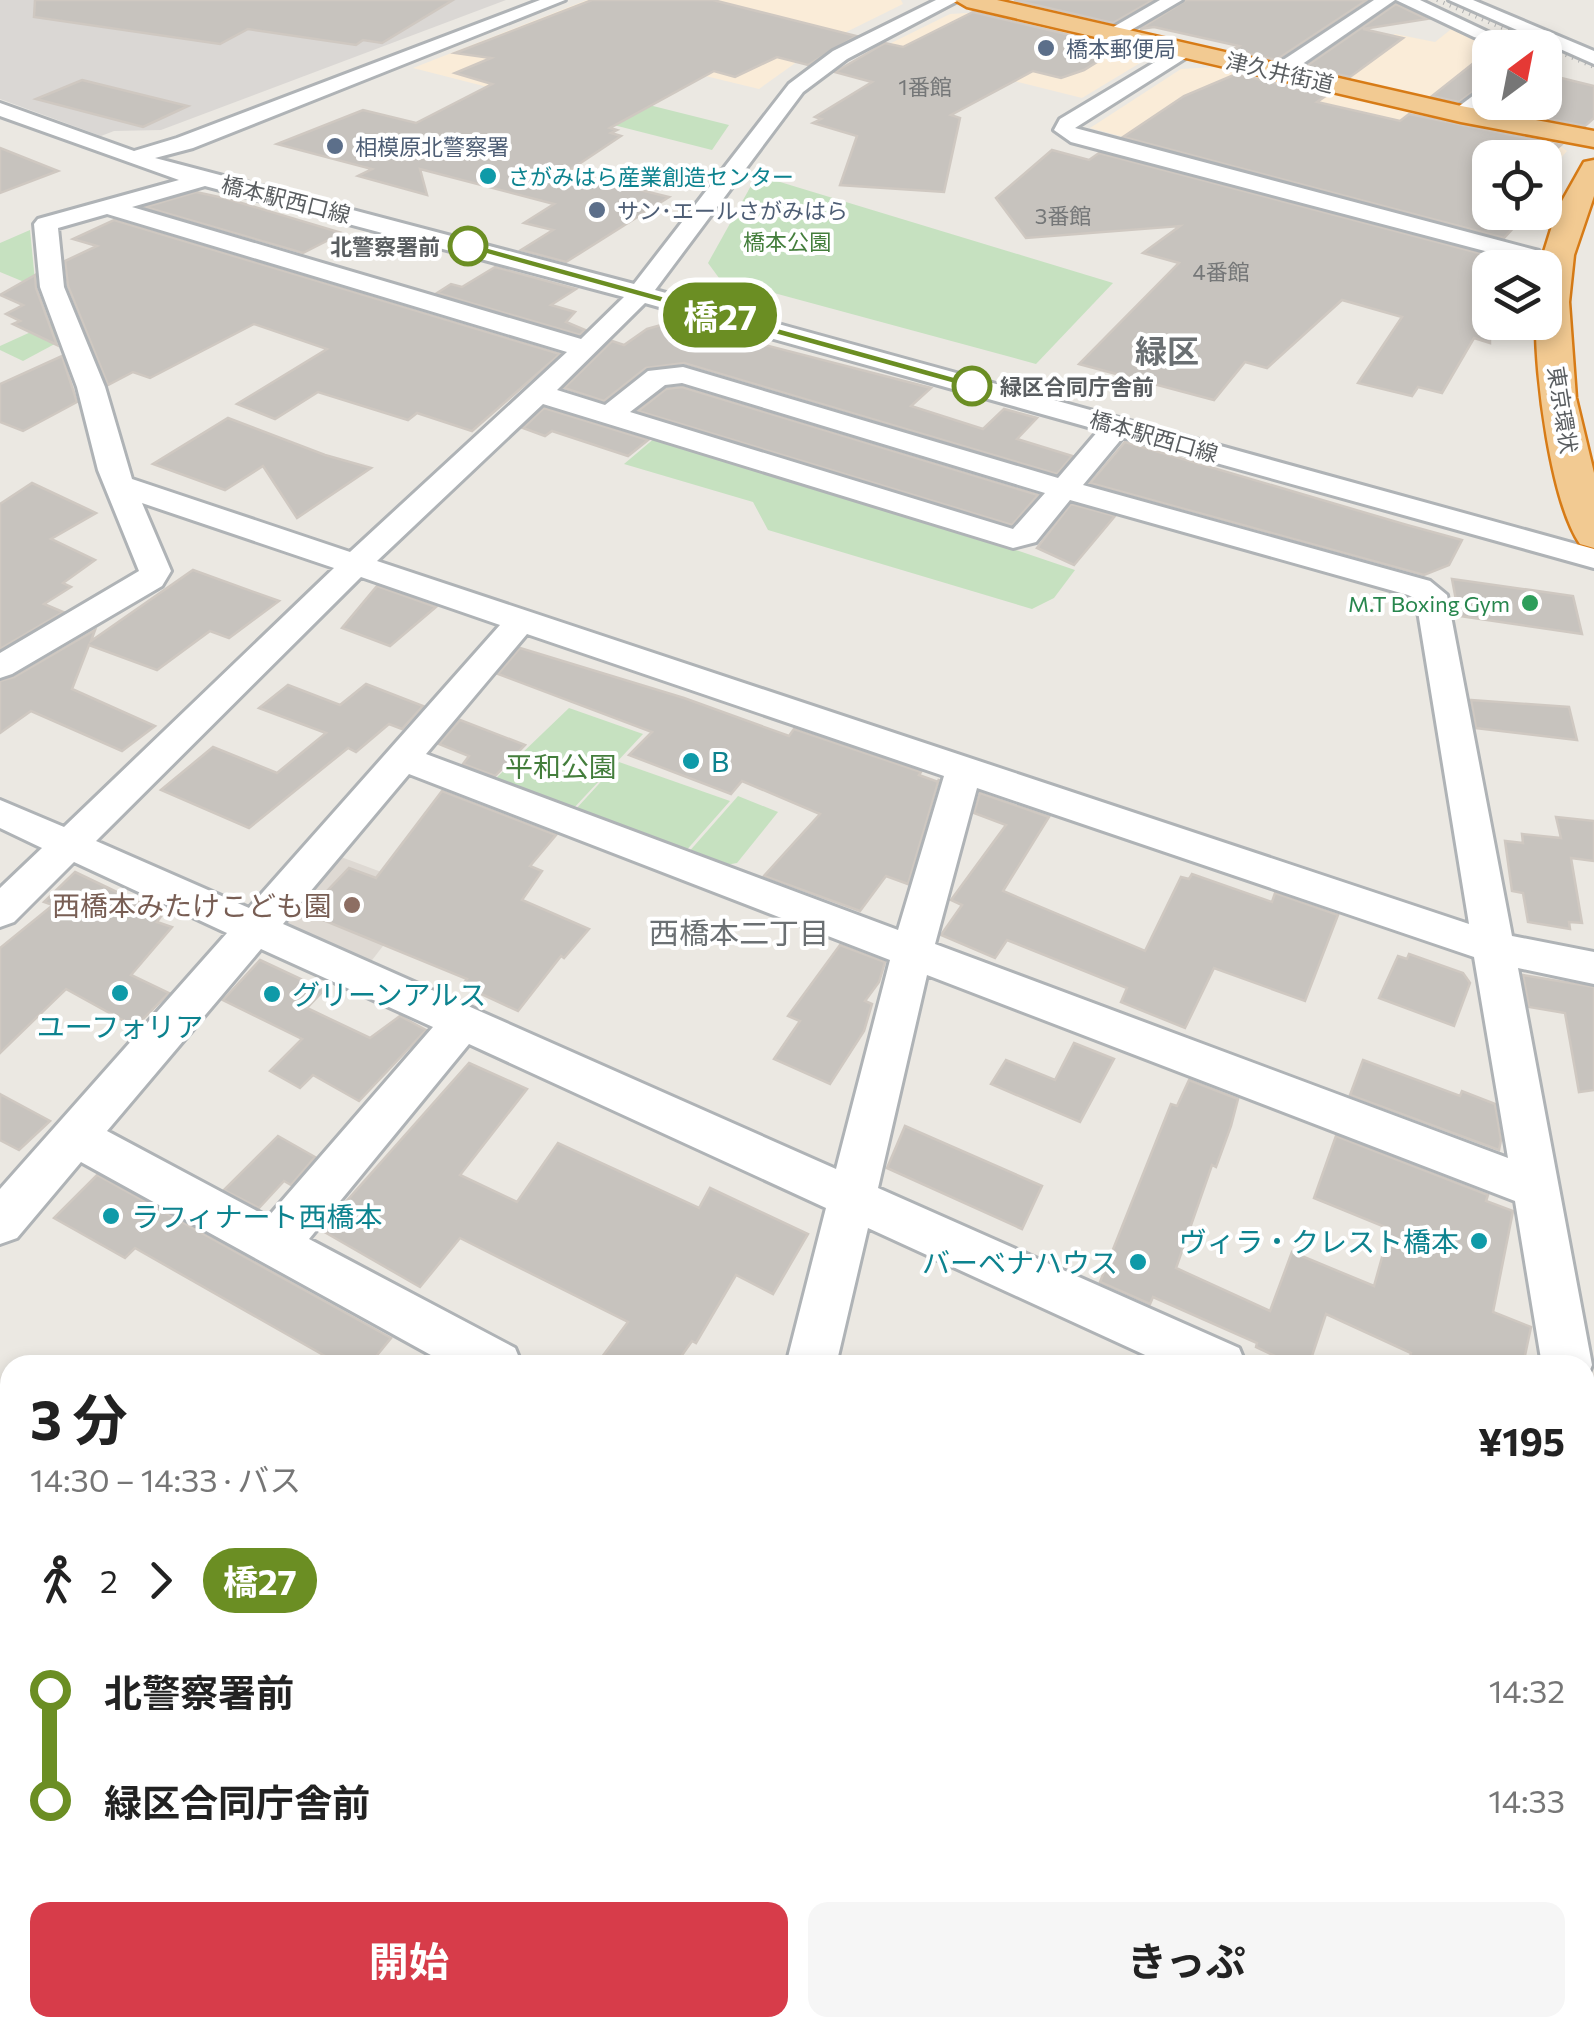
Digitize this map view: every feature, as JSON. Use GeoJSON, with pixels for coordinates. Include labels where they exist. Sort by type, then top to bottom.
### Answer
{"type":"FeatureCollection","features":[{"type":"Feature","properties":{"kind":"highway","name":"津久井街道"},"geometry":{"type":"LineString","coordinates":[[967,0],[1461,114],[1594,138]]}},
{"type":"Feature","properties":{"kind":"highway"},"geometry":{"type":"LineString","coordinates":[[1535,250],[1552,200],[1576,158],[1594,138]]}},
{"type":"Feature","properties":{"kind":"highway","name":"東京環状"},"geometry":{"type":"LineString","coordinates":[[1590,376],[1580,304],[1584,222],[1594,168]]}},
{"type":"Feature","properties":{"kind":"highway","name":"東京環状"},"geometry":{"type":"LineString","coordinates":[[1584,222],[1556,257],[1553,300],[1561,414],[1571,466],[1594,536]]}},
{"type":"Feature","properties":{"kind":"highway"},"geometry":{"type":"LineString","coordinates":[[1532,340],[1539,378],[1561,414]]}},
{"type":"Feature","properties":{"kind":"street"},"geometry":{"type":"LineString","coordinates":[[136,156],[188,129],[527,0]]}},
{"type":"Feature","properties":{"kind":"street"},"geometry":{"type":"LineString","coordinates":[[136,156],[185,143],[556,0]]}},
{"type":"Feature","properties":{"kind":"street"},"geometry":{"type":"LineString","coordinates":[[0,912],[648,286],[796,88],[850,50],[950,0]]}},
{"type":"Feature","properties":{"kind":"street"},"geometry":{"type":"LineString","coordinates":[[1112,34],[1174,0]]}},
{"type":"Feature","properties":{"kind":"street"},"geometry":{"type":"LineString","coordinates":[[1278,72],[1386,0]]}},
{"type":"Feature","properties":{"kind":"street"},"geometry":{"type":"LineString","coordinates":[[1405,0],[1474,30]]}},
{"type":"Feature","properties":{"kind":"street"},"geometry":{"type":"LineString","coordinates":[[1458,0],[1594,58]]}},
{"type":"Feature","properties":{"kind":"street"},"geometry":{"type":"LineString","coordinates":[[1184,50],[1074,119],[1064,130],[1078,138],[1487,250]]}},
{"type":"Feature","properties":{"kind":"street"},"geometry":{"type":"LineString","coordinates":[[1461,114],[1472,105]]}},
{"type":"Feature","properties":{"kind":"street","name":"橋本駅西口線"},"geometry":{"type":"LineString","coordinates":[[0,109],[166,170],[648,286],[1594,536]]}},
{"type":"Feature","properties":{"kind":"street","name":"橋本駅西口線"},"geometry":{"type":"LineString","coordinates":[[136,156],[183,161],[307,188],[1116,426],[1594,558]]}},
{"type":"Feature","properties":{"kind":"street"},"geometry":{"type":"LineString","coordinates":[[0,667],[154,576],[154,567],[119,485],[91,386],[52,287],[46,224],[205,180]]}},
{"type":"Feature","properties":{"kind":"street"},"geometry":{"type":"LineString","coordinates":[[105,206],[586,349]]}},
{"type":"Feature","properties":{"kind":"street"},"geometry":{"type":"LineString","coordinates":[[609,416],[658,377],[675,373],[1431,595],[1565,1355]]}},
{"type":"Feature","properties":{"kind":"street"},"geometry":{"type":"LineString","coordinates":[[537,393],[1003,538],[1024,534],[1116,426]]}},
{"type":"Feature","properties":{"kind":"street"},"geometry":{"type":"LineString","coordinates":[[119,485],[1493,948],[1594,968]]}},
{"type":"Feature","properties":{"kind":"street"},"geometry":{"type":"LineString","coordinates":[[0,1223],[522,620]]}},
{"type":"Feature","properties":{"kind":"street"},"geometry":{"type":"LineString","coordinates":[[404,759],[1536,1190]]}},
{"type":"Feature","properties":{"kind":"street"},"geometry":{"type":"LineString","coordinates":[[813,1355],[912,953],[964,770]]}},
{"type":"Feature","properties":{"kind":"street"},"geometry":{"type":"LineString","coordinates":[[0,812],[1198,1355]]}},
{"type":"Feature","properties":{"kind":"street"},"geometry":{"type":"LineString","coordinates":[[274,1244],[462,1023]]}},
{"type":"Feature","properties":{"kind":"street"},"geometry":{"type":"LineString","coordinates":[[76,1137],[479,1355]]}},
{"type":"Feature","properties":{"kind":"shaded area"},"geometry":{"type":"Polygon","coordinates":[[[0,0],[506,0],[161,130],[114,131],[101,136],[0,99],[0,0]]]}},
{"type":"Feature","properties":{"kind":"shaded area"},"geometry":{"type":"Polygon","coordinates":[[[587,0],[901,0],[903,4],[822,44],[759,89],[627,57],[530,98],[413,68],[587,0]]]}},
{"type":"Feature","properties":{"kind":"shaded area"},"geometry":{"type":"Polygon","coordinates":[[[984,12],[1133,46],[1145,60],[1082,98],[881,48],[950,14],[984,12]]]}},
{"type":"Feature","properties":{"kind":"shaded area"},"geometry":{"type":"Polygon","coordinates":[[[1455,26],[1472,34],[1472,97],[1461,106],[1293,67],[1346,32],[1385,40],[1395,34],[1435,42],[1455,26]]]}},
{"type":"Feature","properties":{"kind":"shaded area"},"geometry":{"type":"Polygon","coordinates":[[[1216,67],[1553,140],[1472,140],[1472,163],[1402,181],[1375,205],[1090,128],[1181,69],[1216,67]]]}},
{"type":"Feature","properties":{"kind":"shaded area","name":"西橋本みたけこども園"},"geometry":{"type":"Polygon","coordinates":[[[333,854],[427,889],[369,964],[277,920],[333,854]]]}},
{"type":"Feature","properties":{"kind":"green space"},"geometry":{"type":"Polygon","coordinates":[[[569,85],[729,125],[712,150],[531,104],[569,85]]]}},
{"type":"Feature","properties":{"kind":"green space","name":"橋本公園"},"geometry":{"type":"Polygon","coordinates":[[[757,175],[1113,283],[1036,364],[719,278],[708,263],[757,175]]]}},
{"type":"Feature","properties":{"kind":"green space"},"geometry":{"type":"Polygon","coordinates":[[[30,230],[35,281],[29,284],[0,272],[0,243],[30,230]]]}},
{"type":"Feature","properties":{"kind":"green space"},"geometry":{"type":"Polygon","coordinates":[[[55,321],[64,339],[23,361],[0,350],[0,346],[55,321]]]}},
{"type":"Feature","properties":{"kind":"green space"},"geometry":{"type":"Polygon","coordinates":[[[656,437],[1075,570],[1054,598],[1032,609],[768,530],[753,502],[624,464],[656,437]]]}},
{"type":"Feature","properties":{"kind":"green space","name":"平和公園"},"geometry":{"type":"Polygon","coordinates":[[[569,708],[643,734],[572,810],[494,780],[569,708]]]}},
{"type":"Feature","properties":{"kind":"green space"},"geometry":{"type":"Polygon","coordinates":[[[619,762],[730,801],[684,853],[575,810],[619,762]]]}},
{"type":"Feature","properties":{"kind":"green space"},"geometry":{"type":"Polygon","coordinates":[[[738,796],[778,812],[737,863],[720,866],[687,854],[738,796]]]}},
{"type":"Feature","properties":{"kind":"building"},"geometry":{"type":"Polygon","coordinates":[[[35,0],[453,0],[382,43],[363,40],[356,45],[248,29],[220,44],[34,17],[35,0]]]}},
{"type":"Feature","properties":{"kind":"building"},"geometry":{"type":"Polygon","coordinates":[[[592,0],[713,0],[856,36],[808,65],[777,57],[735,77],[714,71],[610,128],[617,130],[611,133],[621,136],[567,172],[669,197],[566,262],[521,250],[553,230],[524,223],[554,204],[420,169],[427,195],[358,176],[372,169],[277,144],[363,110],[416,123],[492,84],[455,73],[491,58],[455,53],[592,0]]]}},
{"type":"Feature","properties":{"kind":"building"},"geometry":{"type":"Polygon","coordinates":[[[1014,0],[1153,0],[1113,23],[1014,0]]]}},
{"type":"Feature","properties":{"kind":"building"},"geometry":{"type":"Polygon","coordinates":[[[1186,0],[1367,0],[1276,60],[1232,50],[1239,46],[1154,27],[1140,29],[1186,0]]]}},
{"type":"Feature","properties":{"kind":"building"},"geometry":{"type":"Polygon","coordinates":[[[1396,4],[1427,19],[1363,29],[1403,38],[1350,77],[1305,67],[1396,4]]]}},
{"type":"Feature","properties":{"kind":"building"},"geometry":{"type":"Polygon","coordinates":[[[973,12],[1121,47],[1084,70],[1061,78],[1033,71],[951,115],[960,118],[944,192],[840,185],[857,136],[813,123],[821,119],[815,117],[872,82],[835,72],[885,43],[903,47],[973,12]]]}},
{"type":"Feature","properties":{"kind":"building"},"geometry":{"type":"Polygon","coordinates":[[[1472,64],[1472,92],[1459,102],[1432,96],[1472,64]]]}},
{"type":"Feature","properties":{"kind":"building"},"geometry":{"type":"Polygon","coordinates":[[[1236,74],[1327,95],[1317,102],[1400,121],[1409,114],[1536,140],[1472,140],[1472,230],[1123,137],[1184,96],[1236,74]]]}},
{"type":"Feature","properties":{"kind":"building"},"geometry":{"type":"Polygon","coordinates":[[[1562,78],[1594,86],[1594,118],[1585,126],[1554,120],[1562,120],[1562,78]]]}},
{"type":"Feature","properties":{"kind":"building"},"geometry":{"type":"Polygon","coordinates":[[[82,80],[188,106],[143,127],[36,99],[82,80]]]}},
{"type":"Feature","properties":{"kind":"building"},"geometry":{"type":"Polygon","coordinates":[[[0,148],[58,171],[0,193],[0,148]]]}},
{"type":"Feature","properties":{"kind":"building"},"geometry":{"type":"Polygon","coordinates":[[[1052,150],[1089,160],[1099,153],[1472,251],[1473,340],[1442,393],[1418,387],[1412,396],[1358,383],[1402,317],[1342,300],[1267,368],[1245,362],[1214,400],[1079,364],[1179,263],[1143,253],[1180,226],[1026,238],[996,198],[1052,150]]]}},
{"type":"Feature","properties":{"kind":"building"},"geometry":{"type":"Polygon","coordinates":[[[196,192],[342,233],[303,253],[145,207],[196,192]]]}},
{"type":"Feature","properties":{"kind":"building"},"geometry":{"type":"Polygon","coordinates":[[[114,220],[560,354],[472,431],[417,413],[408,420],[318,392],[275,419],[237,404],[327,349],[254,324],[150,378],[133,372],[108,385],[68,286],[65,261],[97,246],[73,239],[114,220]]]}},
{"type":"Feature","properties":{"kind":"building"},"geometry":{"type":"Polygon","coordinates":[[[1474,230],[1511,230],[1504,238],[1474,230]]]}},
{"type":"Feature","properties":{"kind":"building"},"geometry":{"type":"Polygon","coordinates":[[[495,267],[576,289],[551,305],[575,312],[566,322],[585,330],[580,335],[437,293],[451,284],[462,287],[495,267]]]}},
{"type":"Feature","properties":{"kind":"building"},"geometry":{"type":"Polygon","coordinates":[[[35,275],[57,345],[13,324],[20,321],[6,314],[23,305],[0,295],[35,275]]]}},
{"type":"Feature","properties":{"kind":"building"},"geometry":{"type":"Polygon","coordinates":[[[661,325],[687,332],[695,327],[931,388],[911,406],[983,429],[1004,409],[1037,418],[1017,439],[1072,456],[1057,474],[684,363],[646,368],[604,401],[564,388],[612,341],[624,345],[647,329],[661,325]]]}},
{"type":"Feature","properties":{"kind":"building"},"geometry":{"type":"Polygon","coordinates":[[[62,356],[77,402],[23,431],[0,422],[0,384],[62,356]]]}},
{"type":"Feature","properties":{"kind":"building"},"geometry":{"type":"Polygon","coordinates":[[[682,387],[1038,495],[1012,525],[638,411],[666,389],[682,387]]]}},
{"type":"Feature","properties":{"kind":"building"},"geometry":{"type":"Polygon","coordinates":[[[544,408],[648,440],[628,456],[552,431],[545,436],[523,428],[544,408]]]}},
{"type":"Feature","properties":{"kind":"building"},"geometry":{"type":"Polygon","coordinates":[[[228,418],[371,468],[297,518],[263,466],[225,490],[153,464],[228,418]]]}},
{"type":"Feature","properties":{"kind":"building"},"geometry":{"type":"Polygon","coordinates":[[[1125,442],[1462,540],[1449,565],[1424,575],[1090,483],[1125,442]]]}},
{"type":"Feature","properties":{"kind":"building"},"geometry":{"type":"Polygon","coordinates":[[[32,483],[96,513],[51,539],[95,560],[63,583],[71,587],[44,604],[63,612],[0,649],[0,504],[32,483]]]}},
{"type":"Feature","properties":{"kind":"building"},"geometry":{"type":"Polygon","coordinates":[[[1071,504],[1115,516],[1074,565],[1037,548],[1071,504]]]}},
{"type":"Feature","properties":{"kind":"building"},"geometry":{"type":"Polygon","coordinates":[[[193,570],[279,601],[229,638],[210,631],[157,670],[89,645],[72,689],[155,726],[122,751],[31,711],[0,733],[0,681],[14,677],[95,630],[91,641],[193,570]]]}},
{"type":"Feature","properties":{"kind":"building"},"geometry":{"type":"Polygon","coordinates":[[[1452,579],[1573,596],[1582,634],[1459,616],[1452,579]]]}},
{"type":"Feature","properties":{"kind":"building"},"geometry":{"type":"Polygon","coordinates":[[[377,586],[436,607],[390,646],[342,628],[377,586]]]}},
{"type":"Feature","properties":{"kind":"building"},"geometry":{"type":"Polygon","coordinates":[[[520,648],[684,698],[789,736],[794,729],[921,772],[919,775],[938,782],[939,779],[908,884],[886,876],[860,911],[764,876],[820,814],[742,781],[731,794],[629,755],[652,732],[498,674],[520,648]]]}},
{"type":"Feature","properties":{"kind":"building"},"geometry":{"type":"Polygon","coordinates":[[[366,684],[423,706],[402,729],[389,724],[356,752],[348,748],[249,828],[161,790],[213,747],[277,773],[326,733],[259,708],[288,685],[340,705],[366,684]]]}},
{"type":"Feature","properties":{"kind":"building"},"geometry":{"type":"Polygon","coordinates":[[[1471,700],[1569,707],[1577,740],[1476,728],[1471,700]]]}},
{"type":"Feature","properties":{"kind":"building"},"geometry":{"type":"Polygon","coordinates":[[[460,720],[525,745],[495,776],[463,764],[469,756],[439,744],[460,720]]]}},
{"type":"Feature","properties":{"kind":"building"},"geometry":{"type":"Polygon","coordinates":[[[442,791],[556,835],[530,866],[542,871],[522,900],[589,929],[564,958],[561,956],[518,1011],[462,985],[467,979],[306,913],[349,868],[376,878],[442,791]]]}},
{"type":"Feature","properties":{"kind":"building"},"geometry":{"type":"Polygon","coordinates":[[[980,793],[1049,817],[1003,891],[1145,951],[1181,877],[1189,879],[1192,874],[1272,902],[1275,893],[1338,915],[1305,1001],[1214,968],[1185,1028],[1121,1002],[1127,988],[1007,940],[995,958],[941,935],[962,905],[951,900],[1006,825],[974,813],[980,793]]]}},
{"type":"Feature","properties":{"kind":"building"},"geometry":{"type":"Polygon","coordinates":[[[1556,817],[1594,821],[1594,861],[1571,858],[1582,923],[1569,922],[1570,929],[1528,922],[1523,893],[1512,891],[1505,841],[1523,843],[1522,834],[1561,838],[1556,817]]]}},
{"type":"Feature","properties":{"kind":"building"},"geometry":{"type":"Polygon","coordinates":[[[75,872],[142,904],[138,907],[162,915],[157,922],[172,927],[131,975],[169,993],[135,1027],[66,989],[0,1053],[0,948],[53,905],[44,902],[75,872]]]}},
{"type":"Feature","properties":{"kind":"building"},"geometry":{"type":"Polygon","coordinates":[[[840,945],[885,962],[879,982],[865,1001],[872,1004],[864,1031],[830,1084],[774,1059],[800,1021],[788,1016],[840,945]]]}},
{"type":"Feature","properties":{"kind":"building"},"geometry":{"type":"Polygon","coordinates":[[[1409,954],[1463,973],[1470,983],[1454,1026],[1379,998],[1398,956],[1407,959],[1409,954]]]}},
{"type":"Feature","properties":{"kind":"building"},"geometry":{"type":"Polygon","coordinates":[[[260,960],[324,990],[307,1008],[370,1038],[400,1016],[426,1030],[359,1101],[313,1075],[300,1088],[270,1071],[302,1039],[223,1000],[260,960]]]}},
{"type":"Feature","properties":{"kind":"building"},"geometry":{"type":"Polygon","coordinates":[[[1523,975],[1594,987],[1594,1090],[1579,1092],[1565,1013],[1529,1007],[1523,975]]]}},
{"type":"Feature","properties":{"kind":"building"},"geometry":{"type":"Polygon","coordinates":[[[1074,1043],[1114,1059],[1080,1122],[991,1084],[1006,1060],[1055,1080],[1074,1043]]]}},
{"type":"Feature","properties":{"kind":"building"},"geometry":{"type":"Polygon","coordinates":[[[1363,1060],[1460,1096],[1462,1091],[1495,1104],[1499,1150],[1350,1095],[1363,1060]]]}},
{"type":"Feature","properties":{"kind":"building"},"geometry":{"type":"Polygon","coordinates":[[[469,1063],[527,1089],[460,1175],[517,1202],[558,1143],[699,1208],[710,1188],[808,1234],[773,1294],[736,1275],[696,1343],[692,1341],[682,1355],[603,1355],[628,1322],[460,1238],[420,1287],[321,1230],[469,1063]]]}},
{"type":"Feature","properties":{"kind":"building"},"geometry":{"type":"Polygon","coordinates":[[[1189,1080],[1238,1099],[1176,1268],[1270,1311],[1292,1252],[1374,1286],[1390,1229],[1314,1198],[1336,1136],[1488,1195],[1486,1201],[1513,1211],[1493,1312],[1531,1327],[1525,1355],[1410,1355],[1326,1314],[1312,1355],[1273,1355],[1256,1347],[1257,1343],[1153,1297],[1150,1304],[1100,1282],[1171,1104],[1177,1106],[1189,1080]]]}},
{"type":"Feature","properties":{"kind":"building"},"geometry":{"type":"Polygon","coordinates":[[[0,1094],[50,1121],[19,1150],[0,1140],[0,1094]]]}},
{"type":"Feature","properties":{"kind":"building"},"geometry":{"type":"Polygon","coordinates":[[[905,1126],[1042,1186],[1022,1229],[887,1168],[905,1126]]]}},
{"type":"Feature","properties":{"kind":"building"},"geometry":{"type":"Polygon","coordinates":[[[278,1136],[315,1157],[291,1185],[284,1181],[259,1208],[224,1190],[278,1136]]]}},
{"type":"Feature","properties":{"kind":"building"},"geometry":{"type":"Polygon","coordinates":[[[97,1175],[391,1338],[377,1355],[323,1355],[135,1248],[125,1258],[54,1218],[97,1175]]]}},
{"type":"Feature","properties":{"kind":"railway"},"geometry":{"type":"LineString","coordinates":[[1437,0],[1594,67]]}},
{"type":"Feature","properties":{"kind":"bus line","name":"橋27"},"geometry":{"type":"LineString","coordinates":[[468,246],[972,386]]}},
{"type":"Feature","properties":{"kind":"place","name":"橋本郵便局"},"geometry":{"type":"Point","coordinates":[1046,48]}},
{"type":"Feature","properties":{"kind":"place","name":"相模原北警察署"},"geometry":{"type":"Point","coordinates":[335,146]}},
{"type":"Feature","properties":{"kind":"place","name":"さがみはら産業創造センター"},"geometry":{"type":"Point","coordinates":[488,176]}},
{"type":"Feature","properties":{"kind":"place","name":"サン･エールさがみはら"},"geometry":{"type":"Point","coordinates":[597,210]}},
{"type":"Feature","properties":{"kind":"place","name":"北警察署前"},"geometry":{"type":"Point","coordinates":[468,246]}},
{"type":"Feature","properties":{"kind":"place","name":"緑区合同庁舎前"},"geometry":{"type":"Point","coordinates":[972,386]}},
{"type":"Feature","properties":{"kind":"place","name":"M.T Boxing Gym"},"geometry":{"type":"Point","coordinates":[1530,603]}},
{"type":"Feature","properties":{"kind":"place","name":"B"},"geometry":{"type":"Point","coordinates":[691,761]}},
{"type":"Feature","properties":{"kind":"place","name":"西橋本みたけこども園"},"geometry":{"type":"Point","coordinates":[352,905]}},
{"type":"Feature","properties":{"kind":"place","name":"ユーフォリア"},"geometry":{"type":"Point","coordinates":[120,993]}},
{"type":"Feature","properties":{"kind":"place","name":"グリーンアルス"},"geometry":{"type":"Point","coordinates":[272,994]}},
{"type":"Feature","properties":{"kind":"place","name":"ラフィナート西橋本"},"geometry":{"type":"Point","coordinates":[111,1216]}},
{"type":"Feature","properties":{"kind":"place","name":"ヴィラ・クレスト橋本"},"geometry":{"type":"Point","coordinates":[1479,1241]}},
{"type":"Feature","properties":{"kind":"place","name":"バーベナハウス"},"geometry":{"type":"Point","coordinates":[1138,1262]}},
{"type":"Feature","properties":{"kind":"district","name":"緑区"},"geometry":{"type":"Point","coordinates":[1167,350]}},
{"type":"Feature","properties":{"kind":"district","name":"西橋本二丁目"},"geometry":{"type":"Point","coordinates":[739,931]}}]}
